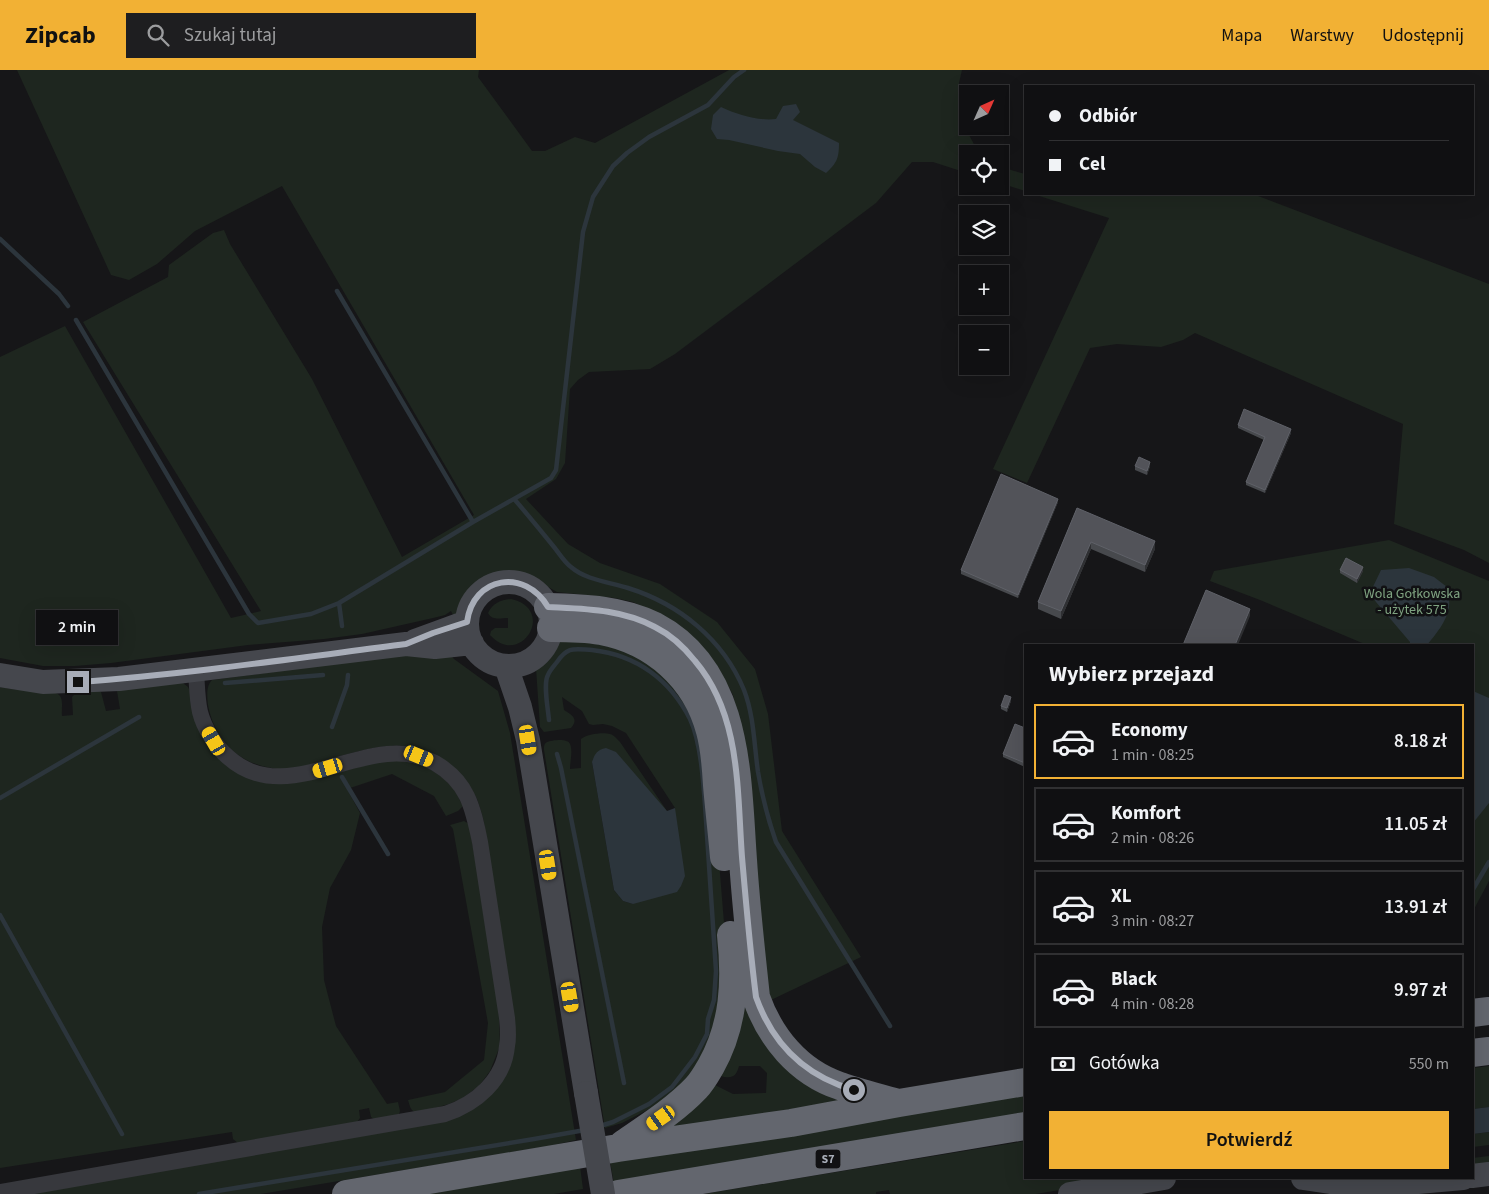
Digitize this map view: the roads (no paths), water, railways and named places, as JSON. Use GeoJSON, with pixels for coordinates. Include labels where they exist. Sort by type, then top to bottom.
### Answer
{"type":"FeatureCollection","features":[{"type":"Feature","properties":{"kind":"highway"},"geometry":{"type":"LineString","coordinates":[[549,617],[597,609],[637,618],[672,637],[702,668],[717,695],[726,717],[732,741],[736,767],[748,930],[756,997],[766,1023],[783,1047],[803,1066],[824,1079],[839,1086],[899,1103]]}},
{"type":"Feature","properties":{"kind":"highway"},"geometry":{"type":"LineString","coordinates":[[549,617],[629,639],[658,655],[677,672],[690,688],[702,709],[710,730],[714,751],[734,960],[730,1015],[718,1054],[697,1087],[675,1108],[618,1148]]}},
{"type":"Feature","properties":{"kind":"highway"},"geometry":{"type":"LineString","coordinates":[[1474,1013],[1489,1011]]}},
{"type":"Feature","properties":{"kind":"highway"},"geometry":{"type":"LineString","coordinates":[[1474,1053],[1489,1050]]}},
{"type":"Feature","properties":{"kind":"highway"},"geometry":{"type":"LineString","coordinates":[[346,1194],[618,1148],[791,1123],[1024,1082]]}},
{"type":"Feature","properties":{"kind":"highway","name":"S7"},"geometry":{"type":"LineString","coordinates":[[625,1193],[1024,1126]]}},
{"type":"Feature","properties":{"kind":"street"},"geometry":{"type":"LineString","coordinates":[[514,582],[529,587],[540,596],[549,617],[547,641],[544,647],[534,658],[517,663],[500,665],[487,660],[476,650],[469,632],[470,607],[479,594],[499,583],[514,582]]}},
{"type":"Feature","properties":{"kind":"street"},"geometry":{"type":"LineString","coordinates":[[0,675],[43,682],[119,679],[406,644],[435,646],[469,632]]}},
{"type":"Feature","properties":{"kind":"street"},"geometry":{"type":"LineString","coordinates":[[517,663],[527,701],[528,740],[602,1194]]}},
{"type":"Feature","properties":{"kind":"street"},"geometry":{"type":"LineString","coordinates":[[0,1192],[445,1114],[469,1104],[486,1090],[499,1071],[504,1058],[508,1047],[507,1018],[482,852],[469,798],[460,785],[442,767],[419,756],[407,754],[384,754],[292,776],[263,775],[238,766],[222,752],[200,713],[196,671]]}},
{"type":"Feature","properties":{"kind":"street"},"geometry":{"type":"LineString","coordinates":[[1474,1176],[1489,1174]]}},
{"type":"Feature","properties":{"kind":"street"},"geometry":{"type":"LineString","coordinates":[[1070,1194],[1158,1179]]}},
{"type":"Feature","properties":{"kind":"street"},"geometry":{"type":"LineString","coordinates":[[1310,1179],[1385,1186],[1453,1179]]}},
{"type":"Feature","properties":{"kind":"waterway"},"geometry":{"type":"LineString","coordinates":[[76,320],[249,614],[258,623],[311,614],[339,603],[473,522],[551,478],[556,470],[583,232],[593,197],[613,166],[627,153],[649,137],[708,105],[734,77],[744,70]]}},
{"type":"Feature","properties":{"kind":"waterway"},"geometry":{"type":"LineString","coordinates":[[0,239],[59,294],[68,306]]}},
{"type":"Feature","properties":{"kind":"waterway"},"geometry":{"type":"LineString","coordinates":[[337,291],[473,522]]}},
{"type":"Feature","properties":{"kind":"waterway"},"geometry":{"type":"LineString","coordinates":[[515,500],[571,567],[591,578],[628,588],[665,604],[697,626],[724,655],[735,672],[747,700],[752,720],[761,790],[776,842],[890,1026]]}},
{"type":"Feature","properties":{"kind":"waterway"},"geometry":{"type":"LineString","coordinates":[[339,603],[342,626]]}},
{"type":"Feature","properties":{"kind":"waterway"},"geometry":{"type":"LineString","coordinates":[[549,720],[546,690],[547,679],[551,670],[565,653],[576,649],[592,650],[623,657],[650,672],[673,692],[694,729],[702,768],[716,971],[714,1000],[708,1019],[707,1034],[695,1057],[672,1087],[649,1104],[613,1122],[600,1126]]}},
{"type":"Feature","properties":{"kind":"waterway"},"geometry":{"type":"LineString","coordinates":[[225,683],[323,675]]}},
{"type":"Feature","properties":{"kind":"waterway"},"geometry":{"type":"LineString","coordinates":[[332,727],[347,685],[348,675]]}},
{"type":"Feature","properties":{"kind":"waterway"},"geometry":{"type":"LineString","coordinates":[[0,798],[139,717]]}},
{"type":"Feature","properties":{"kind":"waterway"},"geometry":{"type":"LineString","coordinates":[[557,754],[624,1083]]}},
{"type":"Feature","properties":{"kind":"waterway"},"geometry":{"type":"LineString","coordinates":[[342,777],[388,854]]}},
{"type":"Feature","properties":{"kind":"waterway"},"geometry":{"type":"LineString","coordinates":[[1474,888],[1489,862]]}},
{"type":"Feature","properties":{"kind":"waterway"},"geometry":{"type":"LineString","coordinates":[[0,915],[122,1134]]}},
{"type":"Feature","properties":{"kind":"waterway"},"geometry":{"type":"LineString","coordinates":[[199,1194],[585,1130]]}},
{"type":"Feature","properties":{"kind":"park label","name":"Wola Gołkowska - użytek 575"},"geometry":{"type":"Point","coordinates":[1412,602]}}]}
